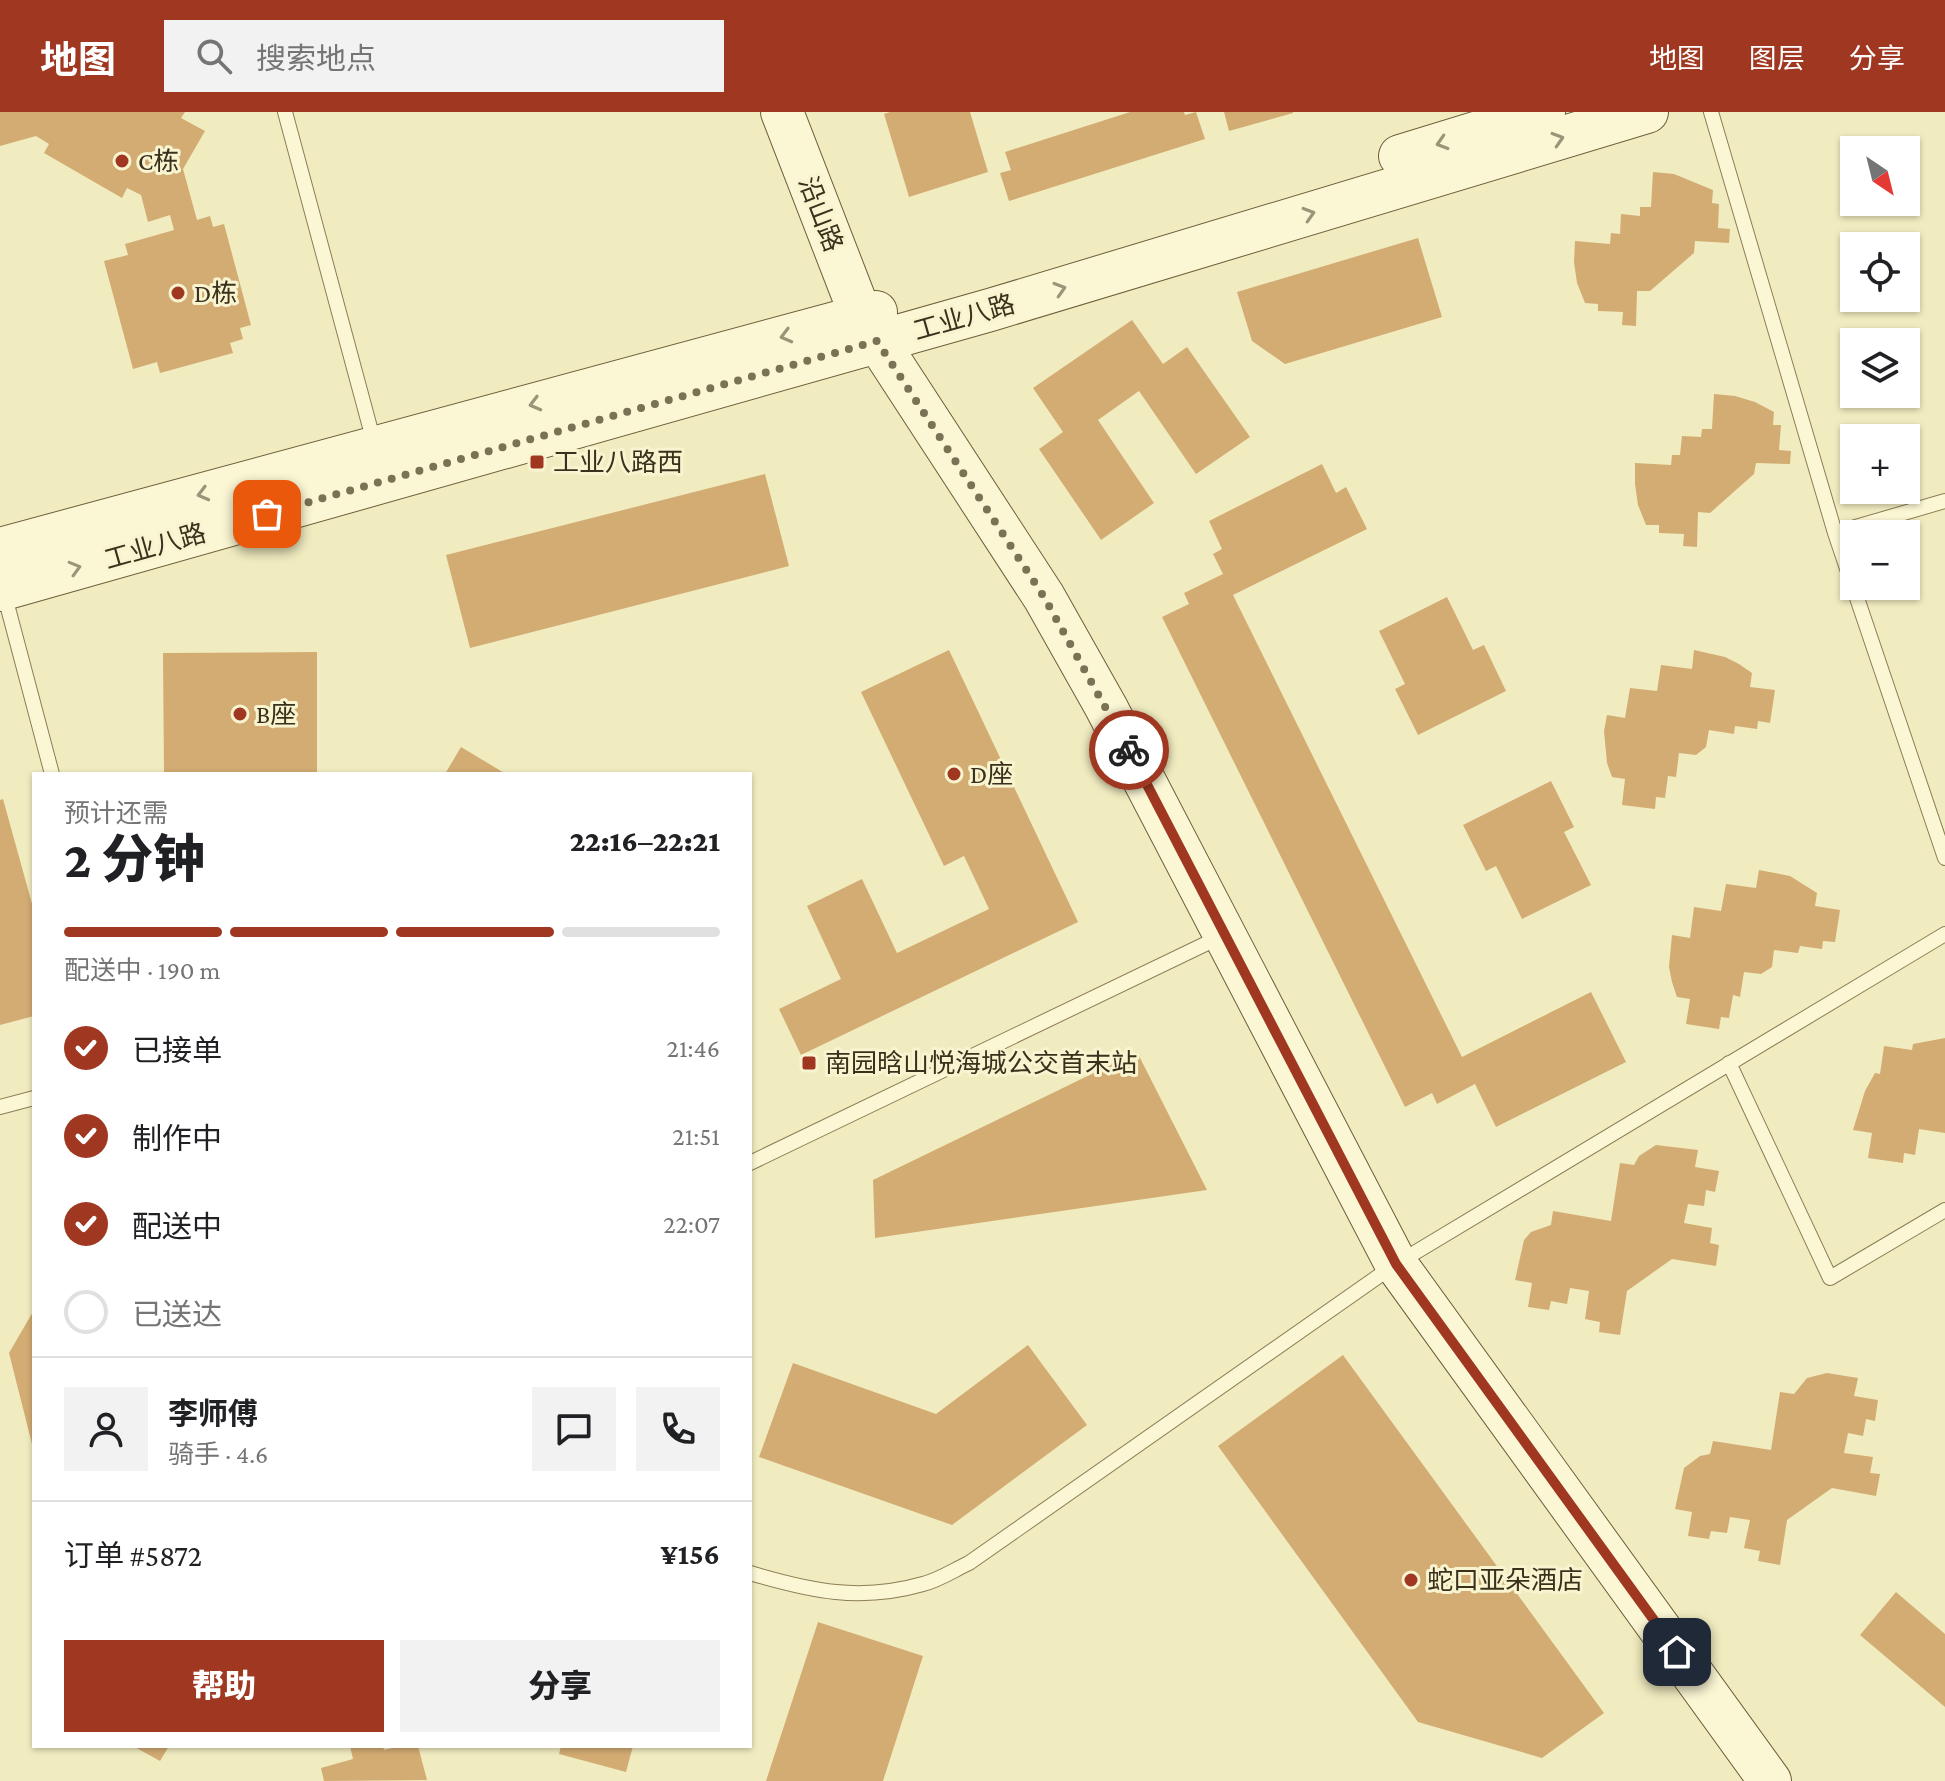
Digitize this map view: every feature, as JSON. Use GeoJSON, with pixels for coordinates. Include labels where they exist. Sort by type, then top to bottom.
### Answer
{"type":"FeatureCollection","features":[{"type":"Feature","properties":{"kind":"street","name":"沿山路"},"geometry":{"type":"LineString","coordinates":[[782,112],[869,329],[1044,597],[1106,707],[1396,1264],[1770,1781]]}},
{"type":"Feature","properties":{"kind":"street","name":"工业八路"},"geometry":{"type":"LineString","coordinates":[[869,329],[1006,276],[1544,112]]}},
{"type":"Feature","properties":{"kind":"street","name":"工业八路"},"geometry":{"type":"LineString","coordinates":[[1,576],[380,464],[1647,112]]}},
{"type":"Feature","properties":{"kind":"lane"},"geometry":{"type":"LineString","coordinates":[[285,112],[380,464]]}},
{"type":"Feature","properties":{"kind":"lane"},"geometry":{"type":"LineString","coordinates":[[1711,112],[1835,533],[1945,858]]}},
{"type":"Feature","properties":{"kind":"lane"},"geometry":{"type":"LineString","coordinates":[[1835,533],[1945,501]]}},
{"type":"Feature","properties":{"kind":"lane"},"geometry":{"type":"LineString","coordinates":[[1,576],[51,772]]}},
{"type":"Feature","properties":{"kind":"lane"},"geometry":{"type":"LineString","coordinates":[[752,1162],[1225,934]]}},
{"type":"Feature","properties":{"kind":"lane"},"geometry":{"type":"LineString","coordinates":[[752,1574],[835,1594],[879,1593],[926,1583],[969,1563],[1396,1264],[1945,934]]}},
{"type":"Feature","properties":{"kind":"lane"},"geometry":{"type":"LineString","coordinates":[[1729,1063],[1830,1278],[1945,1210]]}},
{"type":"Feature","properties":{"kind":"lane"},"geometry":{"type":"LineString","coordinates":[[0,1107],[32,1099]]}},
{"type":"Feature","properties":{"kind":"building"},"geometry":{"type":"Polygon","coordinates":[[[0,112],[185,112],[181,118],[205,131],[183,169],[197,220],[210,216],[213,227],[224,224],[251,325],[240,328],[243,339],[230,343],[233,353],[160,373],[157,362],[133,369],[104,261],[128,255],[125,244],[174,230],[170,215],[148,222],[141,195],[127,188],[122,198],[44,153],[49,144],[36,136],[0,146],[0,112]]]}},
{"type":"Feature","properties":{"kind":"building"},"geometry":{"type":"Polygon","coordinates":[[[970,112],[988,172],[909,197],[884,114],[970,112]]]}},
{"type":"Feature","properties":{"kind":"building"},"geometry":{"type":"Polygon","coordinates":[[[1130,112],[1184,112],[1185,115],[1196,112],[1205,139],[1009,201],[1000,173],[1011,170],[1005,152],[1130,112]]]}},
{"type":"Feature","properties":{"kind":"building"},"geometry":{"type":"Polygon","coordinates":[[[1224,112],[1293,112],[1293,113],[1229,131],[1224,112]]]}},
{"type":"Feature","properties":{"kind":"building"},"geometry":{"type":"Polygon","coordinates":[[[1653,172],[1674,174],[1713,190],[1712,203],[1719,204],[1718,228],[1730,229],[1729,243],[1695,241],[1694,253],[1650,291],[1637,291],[1636,326],[1622,325],[1623,312],[1598,311],[1598,304],[1585,303],[1577,283],[1575,241],[1610,244],[1611,233],[1620,234],[1621,214],[1640,216],[1640,207],[1651,207],[1653,172]]]}},
{"type":"Feature","properties":{"kind":"building"},"geometry":{"type":"Polygon","coordinates":[[[1418,238],[1442,317],[1285,364],[1252,341],[1237,292],[1418,238]]]}},
{"type":"Feature","properties":{"kind":"building"},"geometry":{"type":"Polygon","coordinates":[[[1132,320],[1163,364],[1187,347],[1250,437],[1196,474],[1139,391],[1098,420],[1154,503],[1101,540],[1039,449],[1063,432],[1033,388],[1132,320]]]}},
{"type":"Feature","properties":{"kind":"building"},"geometry":{"type":"Polygon","coordinates":[[[1714,394],[1755,402],[1774,412],[1773,425],[1781,425],[1779,450],[1791,451],[1790,464],[1756,463],[1754,474],[1710,513],[1698,512],[1697,547],[1683,546],[1684,534],[1659,533],[1659,525],[1646,525],[1638,505],[1635,463],[1671,465],[1672,455],[1680,455],[1682,436],[1701,437],[1702,429],[1712,429],[1714,394]]]}},
{"type":"Feature","properties":{"kind":"building"},"geometry":{"type":"Polygon","coordinates":[[[1322,464],[1336,493],[1346,487],[1367,529],[1233,595],[1462,1057],[1591,992],[1626,1062],[1496,1127],[1475,1084],[1437,1104],[1432,1093],[1405,1107],[1162,617],[1189,604],[1184,593],[1223,574],[1213,554],[1222,549],[1209,521],[1322,464]]]}},
{"type":"Feature","properties":{"kind":"building"},"geometry":{"type":"Polygon","coordinates":[[[765,474],[789,566],[470,648],[446,555],[765,474]]]}},
{"type":"Feature","properties":{"kind":"building"},"geometry":{"type":"Polygon","coordinates":[[[1447,597],[1473,650],[1484,645],[1506,691],[1418,735],[1395,689],[1405,684],[1379,631],[1447,597]]]}},
{"type":"Feature","properties":{"kind":"building","name":"D座"},"geometry":{"type":"Polygon","coordinates":[[[949,650],[1078,922],[801,1055],[779,1009],[841,979],[807,906],[862,879],[897,953],[989,909],[964,856],[944,866],[861,692],[949,650]]]}},
{"type":"Feature","properties":{"kind":"building"},"geometry":{"type":"Polygon","coordinates":[[[1694,650],[1725,657],[1739,664],[1752,673],[1750,687],[1775,690],[1770,723],[1758,721],[1757,729],[1735,726],[1734,734],[1709,730],[1706,747],[1696,755],[1679,753],[1676,777],[1668,776],[1665,798],[1656,797],[1655,809],[1622,805],[1625,779],[1612,777],[1607,763],[1604,731],[1607,715],[1625,718],[1630,688],[1657,691],[1661,665],[1692,669],[1694,650]]]}},
{"type":"Feature","properties":{"kind":"building","name":"B座"},"geometry":{"type":"Polygon","coordinates":[[[317,652],[317,772],[164,772],[163,653],[317,652]]]}},
{"type":"Feature","properties":{"kind":"building"},"geometry":{"type":"Polygon","coordinates":[[[461,747],[503,772],[446,772],[461,747]]]}},
{"type":"Feature","properties":{"kind":"building"},"geometry":{"type":"Polygon","coordinates":[[[1551,781],[1574,827],[1564,832],[1591,885],[1522,919],[1496,866],[1486,871],[1463,825],[1551,781]]]}},
{"type":"Feature","properties":{"kind":"building"},"geometry":{"type":"Polygon","coordinates":[[[3,799],[32,904],[32,1017],[0,1025],[0,800],[3,799]]]}},
{"type":"Feature","properties":{"kind":"building"},"geometry":{"type":"Polygon","coordinates":[[[1759,870],[1790,876],[1817,893],[1815,906],[1840,910],[1835,942],[1823,941],[1822,949],[1800,946],[1798,953],[1774,950],[1772,967],[1761,974],[1744,972],[1740,997],[1733,995],[1729,1018],[1721,1017],[1719,1029],[1686,1024],[1690,999],[1677,997],[1669,967],[1672,935],[1690,938],[1694,907],[1721,911],[1726,884],[1756,888],[1759,870]]]}},
{"type":"Feature","properties":{"kind":"building"},"geometry":{"type":"Polygon","coordinates":[[[1945,1038],[1945,1133],[1919,1129],[1915,1155],[1904,1153],[1903,1163],[1868,1158],[1872,1133],[1853,1130],[1865,1091],[1875,1073],[1880,1074],[1884,1046],[1912,1050],[1913,1044],[1945,1038]]]}},
{"type":"Feature","properties":{"kind":"building"},"geometry":{"type":"Polygon","coordinates":[[[1137,1052],[1207,1190],[875,1238],[873,1180],[1137,1052]]]}},
{"type":"Feature","properties":{"kind":"building"},"geometry":{"type":"Polygon","coordinates":[[[1656,1145],[1698,1150],[1695,1167],[1719,1171],[1715,1192],[1706,1190],[1704,1206],[1688,1204],[1684,1223],[1712,1228],[1710,1243],[1719,1245],[1716,1266],[1672,1259],[1627,1291],[1620,1335],[1599,1332],[1600,1322],[1585,1319],[1589,1291],[1570,1288],[1567,1304],[1551,1301],[1549,1310],[1528,1307],[1532,1283],[1515,1280],[1524,1240],[1531,1232],[1551,1225],[1553,1211],[1611,1221],[1620,1163],[1634,1165],[1639,1156],[1656,1145]]]}},
{"type":"Feature","properties":{"kind":"building"},"geometry":{"type":"Polygon","coordinates":[[[32,1313],[32,1444],[9,1353],[32,1313]]]}},
{"type":"Feature","properties":{"kind":"building"},"geometry":{"type":"Polygon","coordinates":[[[1028,1345],[1087,1425],[952,1525],[759,1457],[793,1363],[936,1414],[1028,1345]]]}},
{"type":"Feature","properties":{"kind":"building","name":"蛇口亚朵酒店"},"geometry":{"type":"Polygon","coordinates":[[[1343,1355],[1604,1713],[1542,1758],[1418,1722],[1218,1446],[1343,1355]]]}},
{"type":"Feature","properties":{"kind":"building"},"geometry":{"type":"Polygon","coordinates":[[[1827,1373],[1858,1378],[1854,1396],[1878,1400],[1875,1421],[1866,1419],[1863,1436],[1848,1433],[1844,1453],[1873,1457],[1870,1473],[1880,1474],[1876,1496],[1832,1488],[1787,1520],[1780,1565],[1758,1561],[1760,1551],[1744,1548],[1750,1520],[1730,1517],[1727,1533],[1711,1531],[1709,1539],[1688,1536],[1692,1512],[1675,1509],[1684,1468],[1700,1456],[1710,1454],[1713,1441],[1771,1450],[1780,1392],[1794,1394],[1807,1378],[1827,1373]]]}},
{"type":"Feature","properties":{"kind":"building"},"geometry":{"type":"Polygon","coordinates":[[[1896,1592],[1945,1634],[1945,1707],[1860,1635],[1896,1592]]]}},
{"type":"Feature","properties":{"kind":"building"},"geometry":{"type":"Polygon","coordinates":[[[818,1622],[923,1656],[883,1781],[766,1781],[818,1622]]]}},
{"type":"Feature","properties":{"kind":"building"},"geometry":{"type":"Polygon","coordinates":[[[137,1748],[168,1748],[160,1761],[137,1748]]]}},
{"type":"Feature","properties":{"kind":"building"},"geometry":{"type":"Polygon","coordinates":[[[350,1748],[419,1748],[427,1780],[324,1781],[321,1768],[353,1759],[350,1748]]]}},
{"type":"Feature","properties":{"kind":"building"},"geometry":{"type":"Polygon","coordinates":[[[560,1748],[632,1748],[626,1772],[559,1754],[560,1748]]]}},
{"type":"Feature","properties":{"kind":"way so far"},"geometry":{"type":"LineString","coordinates":[[267,514],[877,341],[1044,597],[1129,750]]}},
{"type":"Feature","properties":{"kind":"place","name":"C栋"},"geometry":{"type":"Point","coordinates":[122,161]}},
{"type":"Feature","properties":{"kind":"place","name":"D栋"},"geometry":{"type":"Point","coordinates":[178,293]}},
{"type":"Feature","properties":{"kind":"place","name":"工业八路西"},"geometry":{"type":"Point","coordinates":[537,462]}},
{"type":"Feature","properties":{"kind":"place","name":"B座"},"geometry":{"type":"Point","coordinates":[240,714]}},
{"type":"Feature","properties":{"kind":"place","name":"D座"},"geometry":{"type":"Point","coordinates":[954,774]}},
{"type":"Feature","properties":{"kind":"place","name":"南园晗山悦海城公交首末站"},"geometry":{"type":"Point","coordinates":[809,1063]}},
{"type":"Feature","properties":{"kind":"place","name":"蛇口亚朵酒店"},"geometry":{"type":"Point","coordinates":[1411,1580]}},
{"type":"Feature","properties":{"kind":"route"},"geometry":{"type":"LineString","coordinates":[[1129,750],[1396,1264],[1677,1652]]}}]}
